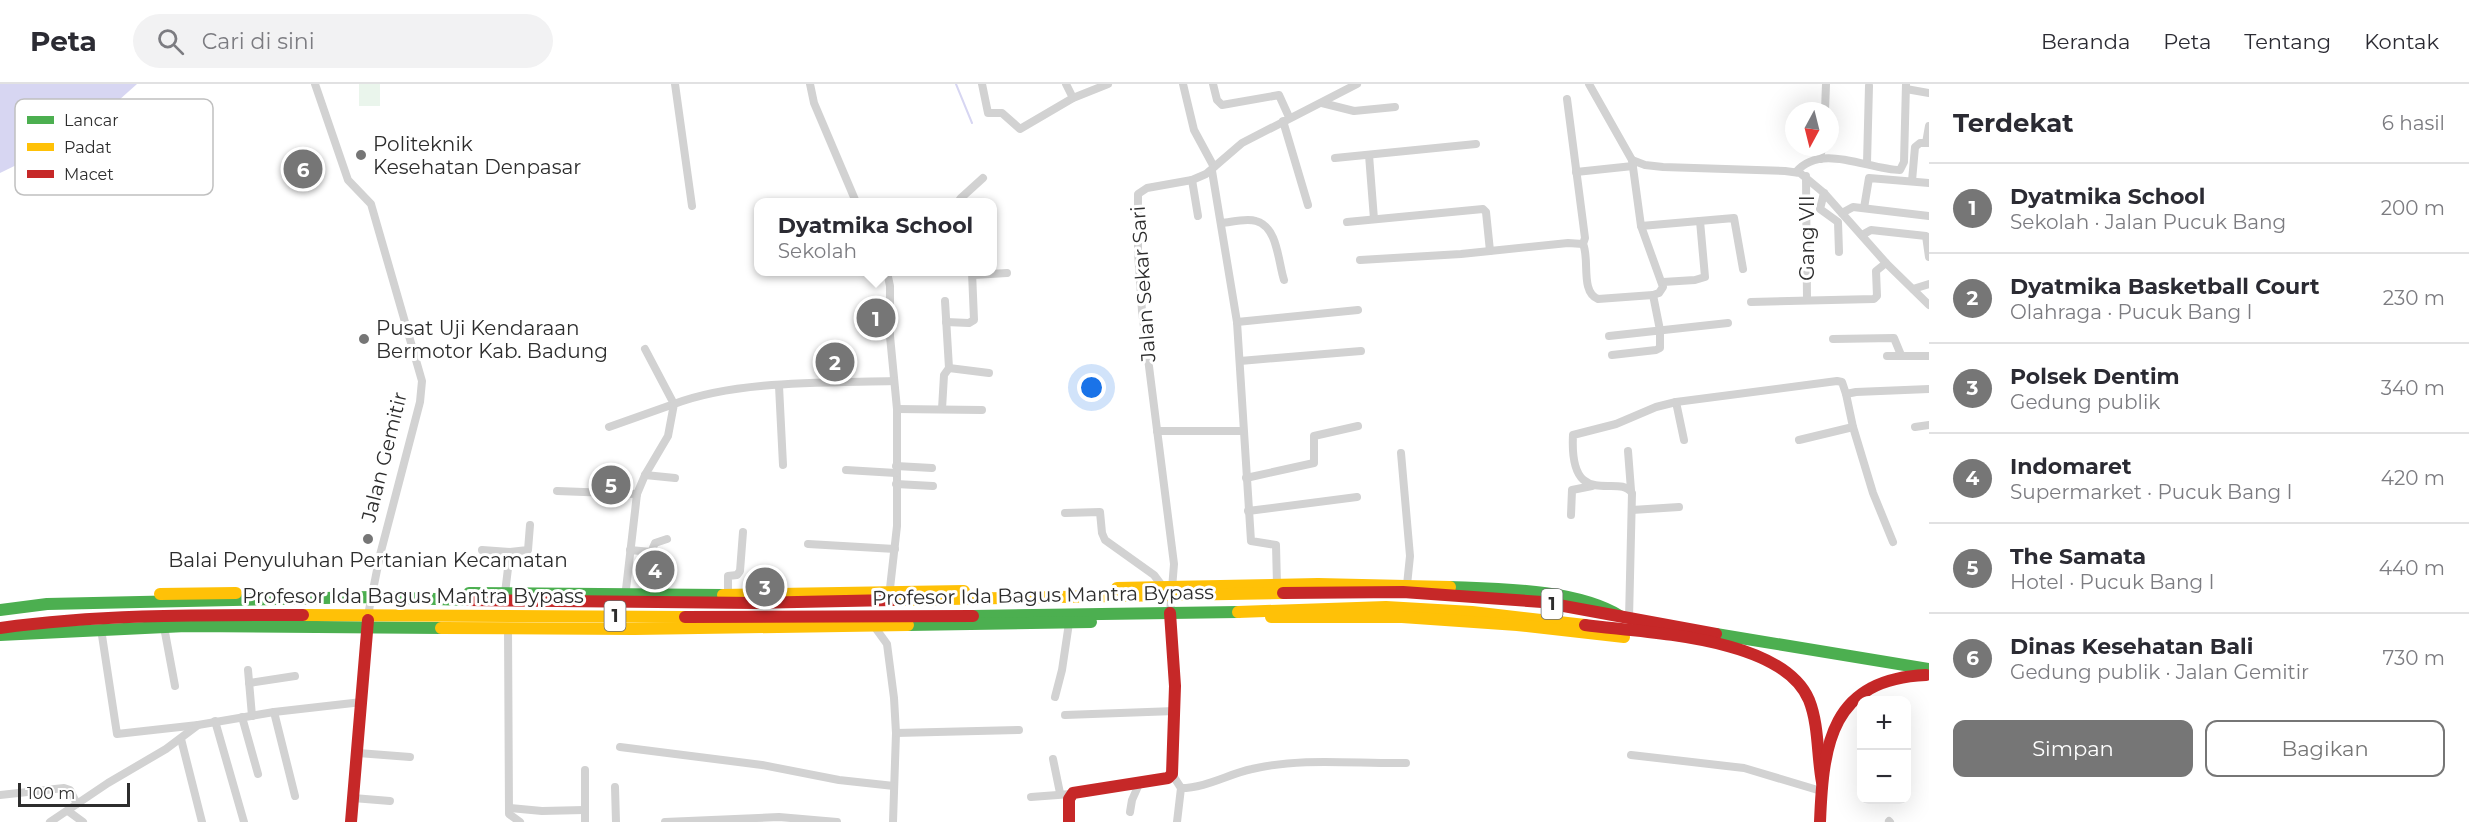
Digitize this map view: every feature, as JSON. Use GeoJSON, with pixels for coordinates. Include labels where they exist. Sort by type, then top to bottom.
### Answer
{"type":"FeatureCollection","features":[{"type":"Feature","properties":{"kind":"main road"},"geometry":{"type":"LineString","coordinates":[[1168,589],[1277,585],[1473,587],[1600,604],[1625,618],[1640,633]]}},
{"type":"Feature","properties":{"kind":"main road","name":"Profesor Ida Bagus Mantra Bypass"},"geometry":{"type":"LineString","coordinates":[[0,610],[47,604],[371,594],[497,601],[625,597],[740,603],[889,595],[1168,589],[1403,592],[1542,602],[1929,669]]}},
{"type":"Feature","properties":{"kind":"main road"},"geometry":{"type":"LineString","coordinates":[[0,603],[190,593],[505,594],[625,597],[889,595]]}},
{"type":"Feature","properties":{"kind":"main road"},"geometry":{"type":"LineString","coordinates":[[799,601],[802,617]]}},
{"type":"Feature","properties":{"kind":"main road","name":"Profesor Ida Bagus Mantra Bypass"},"geometry":{"type":"LineString","coordinates":[[0,627],[59,620],[161,615],[368,620],[480,617],[634,622],[802,617],[968,620],[1170,617],[1389,607],[1527,617],[1706,642],[1766,660],[1793,678],[1806,692],[1814,713],[1821,786]]}},
{"type":"Feature","properties":{"kind":"main road"},"geometry":{"type":"LineString","coordinates":[[0,636],[69,630],[368,620],[508,628],[634,622],[874,626],[968,620],[1069,623],[1170,617],[1175,711],[1172,774],[1168,778],[1066,794],[1069,799],[1069,822]]}},
{"type":"Feature","properties":{"kind":"main road"},"geometry":{"type":"LineString","coordinates":[[59,620],[69,630]]}},
{"type":"Feature","properties":{"kind":"main road","name":"Jalan Gemitir"},"geometry":{"type":"LineString","coordinates":[[351,822],[368,620]]}},
{"type":"Feature","properties":{"kind":"main road"},"geometry":{"type":"LineString","coordinates":[[1820,822],[1821,786],[1830,737],[1851,702],[1886,680],[1929,675]]}},
{"type":"Feature","properties":{"kind":"street","name":"Jalan Gemitir"},"geometry":{"type":"LineString","coordinates":[[315,84],[348,180],[371,204],[422,381],[420,402],[371,594],[368,620]]}},
{"type":"Feature","properties":{"kind":"street"},"geometry":{"type":"LineString","coordinates":[[675,84],[692,206]]}},
{"type":"Feature","properties":{"kind":"street"},"geometry":{"type":"LineString","coordinates":[[810,84],[814,103],[854,198]]}},
{"type":"Feature","properties":{"kind":"street"},"geometry":{"type":"LineString","coordinates":[[982,84],[988,113],[1002,113],[1020,129],[1073,98],[1108,84]]}},
{"type":"Feature","properties":{"kind":"street"},"geometry":{"type":"LineString","coordinates":[[1066,84],[1073,98]]}},
{"type":"Feature","properties":{"kind":"street"},"geometry":{"type":"LineString","coordinates":[[1183,84],[1194,130],[1213,169],[1237,322],[1248,511],[1252,542],[1276,545],[1277,585]]}},
{"type":"Feature","properties":{"kind":"street"},"geometry":{"type":"LineString","coordinates":[[1213,84],[1217,100],[1222,105],[1279,94],[1308,204]]}},
{"type":"Feature","properties":{"kind":"street","name":"Jalan Sekar Sari"},"geometry":{"type":"LineString","coordinates":[[1170,617],[1168,589],[1174,564],[1142,311],[1138,194],[1147,188],[1192,180],[1213,169],[1242,143],[1357,84]]}},
{"type":"Feature","properties":{"kind":"street"},"geometry":{"type":"LineString","coordinates":[[1567,99],[1585,238],[1583,244],[1589,290],[1598,299],[1653,295],[1661,291],[1663,282],[1641,226],[1633,163],[1589,84]]}},
{"type":"Feature","properties":{"kind":"street"},"geometry":{"type":"LineString","coordinates":[[1825,102],[1826,84]]}},
{"type":"Feature","properties":{"kind":"street"},"geometry":{"type":"LineString","coordinates":[[1867,163],[1869,86]]}},
{"type":"Feature","properties":{"kind":"street"},"geometry":{"type":"LineString","coordinates":[[1796,172],[1805,162],[1820,159],[1867,163],[1894,170],[1903,167],[1906,87],[1929,93]]}},
{"type":"Feature","properties":{"kind":"street"},"geometry":{"type":"LineString","coordinates":[[1322,103],[1354,111],[1395,106]]}},
{"type":"Feature","properties":{"kind":"street"},"geometry":{"type":"LineString","coordinates":[[1912,181],[1915,147],[1917,143],[1928,143],[1929,126]]}},
{"type":"Feature","properties":{"kind":"street"},"geometry":{"type":"LineString","coordinates":[[1335,158],[1476,144]]}},
{"type":"Feature","properties":{"kind":"street"},"geometry":{"type":"LineString","coordinates":[[1369,155],[1374,219]]}},
{"type":"Feature","properties":{"kind":"street"},"geometry":{"type":"LineString","coordinates":[[1576,172],[1633,163],[1663,167],[1796,172],[1806,176],[1824,193],[1886,263],[1929,305]]}},
{"type":"Feature","properties":{"kind":"street","name":"Gang VII"},"geometry":{"type":"LineString","coordinates":[[1806,176],[1807,300]]}},
{"type":"Feature","properties":{"kind":"street"},"geometry":{"type":"LineString","coordinates":[[961,198],[984,178]]}},
{"type":"Feature","properties":{"kind":"street"},"geometry":{"type":"LineString","coordinates":[[1864,208],[1869,178],[1929,183]]}},
{"type":"Feature","properties":{"kind":"street"},"geometry":{"type":"LineString","coordinates":[[1192,180],[1198,216]]}},
{"type":"Feature","properties":{"kind":"street"},"geometry":{"type":"LineString","coordinates":[[1824,193],[1820,209],[1838,222],[1839,252]]}},
{"type":"Feature","properties":{"kind":"street"},"geometry":{"type":"LineString","coordinates":[[1842,213],[1853,207],[1929,216]]}},
{"type":"Feature","properties":{"kind":"street"},"geometry":{"type":"LineString","coordinates":[[1347,222],[1483,209],[1490,251]]}},
{"type":"Feature","properties":{"kind":"street"},"geometry":{"type":"LineString","coordinates":[[1641,226],[1734,218],[1743,269]]}},
{"type":"Feature","properties":{"kind":"street"},"geometry":{"type":"LineString","coordinates":[[1222,223],[1249,220],[1257,221],[1264,226],[1273,238],[1284,280]]}},
{"type":"Feature","properties":{"kind":"street"},"geometry":{"type":"LineString","coordinates":[[1663,282],[1705,277],[1700,221]]}},
{"type":"Feature","properties":{"kind":"street"},"geometry":{"type":"LineString","coordinates":[[1862,235],[1871,230],[1926,237],[1929,257]]}},
{"type":"Feature","properties":{"kind":"street"},"geometry":{"type":"LineString","coordinates":[[1360,260],[1568,243],[1583,244]]}},
{"type":"Feature","properties":{"kind":"street"},"geometry":{"type":"LineString","coordinates":[[1751,302],[1876,298],[1876,271],[1886,263]]}},
{"type":"Feature","properties":{"kind":"street"},"geometry":{"type":"LineString","coordinates":[[997,273],[1007,273]]}},
{"type":"Feature","properties":{"kind":"street"},"geometry":{"type":"LineString","coordinates":[[888,276],[890,336],[897,409],[895,549],[889,595]]}},
{"type":"Feature","properties":{"kind":"street"},"geometry":{"type":"LineString","coordinates":[[946,322],[969,323],[974,320],[972,276]]}},
{"type":"Feature","properties":{"kind":"street"},"geometry":{"type":"LineString","coordinates":[[1913,289],[1929,284]]}},
{"type":"Feature","properties":{"kind":"street"},"geometry":{"type":"LineString","coordinates":[[1612,355],[1656,350],[1662,345],[1653,295]]}},
{"type":"Feature","properties":{"kind":"street"},"geometry":{"type":"LineString","coordinates":[[942,409],[944,375],[949,368],[945,301]]}},
{"type":"Feature","properties":{"kind":"street"},"geometry":{"type":"LineString","coordinates":[[1237,322],[1358,310]]}},
{"type":"Feature","properties":{"kind":"street"},"geometry":{"type":"LineString","coordinates":[[1609,336],[1728,323]]}},
{"type":"Feature","properties":{"kind":"street"},"geometry":{"type":"LineString","coordinates":[[1833,339],[1892,337],[1901,355]]}},
{"type":"Feature","properties":{"kind":"street"},"geometry":{"type":"LineString","coordinates":[[625,597],[637,494],[645,475],[668,436],[674,404],[645,349]]}},
{"type":"Feature","properties":{"kind":"street"},"geometry":{"type":"LineString","coordinates":[[1240,361],[1361,351]]}},
{"type":"Feature","properties":{"kind":"street"},"geometry":{"type":"LineString","coordinates":[[1887,356],[1929,356]]}},
{"type":"Feature","properties":{"kind":"street"},"geometry":{"type":"LineString","coordinates":[[949,368],[989,373]]}},
{"type":"Feature","properties":{"kind":"street"},"geometry":{"type":"LineString","coordinates":[[609,427],[692,397],[710,393],[778,386],[894,381]]}},
{"type":"Feature","properties":{"kind":"street"},"geometry":{"type":"LineString","coordinates":[[1592,486],[1576,470],[1573,435],[1616,424],[1656,407],[1676,402],[1837,381],[1842,382],[1852,427],[1873,493],[1893,542]]}},
{"type":"Feature","properties":{"kind":"street"},"geometry":{"type":"LineString","coordinates":[[778,386],[783,465]]}},
{"type":"Feature","properties":{"kind":"street"},"geometry":{"type":"LineString","coordinates":[[1846,394],[1929,389]]}},
{"type":"Feature","properties":{"kind":"street"},"geometry":{"type":"LineString","coordinates":[[1676,402],[1684,440]]}},
{"type":"Feature","properties":{"kind":"street"},"geometry":{"type":"LineString","coordinates":[[897,409],[982,410]]}},
{"type":"Feature","properties":{"kind":"street"},"geometry":{"type":"LineString","coordinates":[[1916,427],[1929,425]]}},
{"type":"Feature","properties":{"kind":"street"},"geometry":{"type":"LineString","coordinates":[[1246,478],[1314,463],[1314,436],[1358,426]]}},
{"type":"Feature","properties":{"kind":"street"},"geometry":{"type":"LineString","coordinates":[[1799,440],[1852,427]]}},
{"type":"Feature","properties":{"kind":"street"},"geometry":{"type":"LineString","coordinates":[[1157,431],[1243,431]]}},
{"type":"Feature","properties":{"kind":"street"},"geometry":{"type":"LineString","coordinates":[[1625,618],[1632,510],[1628,452]]}},
{"type":"Feature","properties":{"kind":"street"},"geometry":{"type":"LineString","coordinates":[[1401,453],[1410,556],[1407,585]]}},
{"type":"Feature","properties":{"kind":"street"},"geometry":{"type":"LineString","coordinates":[[846,470],[932,468]]}},
{"type":"Feature","properties":{"kind":"street"},"geometry":{"type":"LineString","coordinates":[[645,475],[675,478]]}},
{"type":"Feature","properties":{"kind":"street"},"geometry":{"type":"LineString","coordinates":[[896,484],[933,486]]}},
{"type":"Feature","properties":{"kind":"street"},"geometry":{"type":"LineString","coordinates":[[1571,515],[1572,490],[1592,486],[1631,490]]}},
{"type":"Feature","properties":{"kind":"street"},"geometry":{"type":"LineString","coordinates":[[557,490],[637,494]]}},
{"type":"Feature","properties":{"kind":"street"},"geometry":{"type":"LineString","coordinates":[[1248,511],[1357,497]]}},
{"type":"Feature","properties":{"kind":"street"},"geometry":{"type":"LineString","coordinates":[[1632,510],[1679,507]]}},
{"type":"Feature","properties":{"kind":"street"},"geometry":{"type":"LineString","coordinates":[[1065,513],[1100,512],[1101,533],[1105,540],[1154,575],[1168,589]]}},
{"type":"Feature","properties":{"kind":"street"},"geometry":{"type":"LineString","coordinates":[[482,550],[510,552],[528,550],[530,525]]}},
{"type":"Feature","properties":{"kind":"street"},"geometry":{"type":"LineString","coordinates":[[728,595],[728,576],[737,575],[740,571],[742,532]]}},
{"type":"Feature","properties":{"kind":"street"},"geometry":{"type":"LineString","coordinates":[[630,550],[651,552],[655,543],[667,539]]}},
{"type":"Feature","properties":{"kind":"street"},"geometry":{"type":"LineString","coordinates":[[808,544],[895,549]]}},
{"type":"Feature","properties":{"kind":"street"},"geometry":{"type":"LineString","coordinates":[[505,594],[510,552]]}},
{"type":"Feature","properties":{"kind":"street"},"geometry":{"type":"LineString","coordinates":[[1055,697],[1062,670],[1069,623]]}},
{"type":"Feature","properties":{"kind":"street"},"geometry":{"type":"LineString","coordinates":[[874,626],[887,644],[896,733],[893,822]]}},
{"type":"Feature","properties":{"kind":"street"},"geometry":{"type":"LineString","coordinates":[[164,627],[175,686]]}},
{"type":"Feature","properties":{"kind":"street"},"geometry":{"type":"LineString","coordinates":[[508,628],[509,814],[520,822]]}},
{"type":"Feature","properties":{"kind":"street"},"geometry":{"type":"LineString","coordinates":[[101,629],[117,734],[362,702]]}},
{"type":"Feature","properties":{"kind":"street"},"geometry":{"type":"LineString","coordinates":[[248,670],[252,716]]}},
{"type":"Feature","properties":{"kind":"street"},"geometry":{"type":"LineString","coordinates":[[249,683],[295,676]]}},
{"type":"Feature","properties":{"kind":"street"},"geometry":{"type":"LineString","coordinates":[[1065,715],[1175,711]]}},
{"type":"Feature","properties":{"kind":"street"},"geometry":{"type":"LineString","coordinates":[[274,712],[295,796]]}},
{"type":"Feature","properties":{"kind":"street"},"geometry":{"type":"LineString","coordinates":[[242,717],[258,774]]}},
{"type":"Feature","properties":{"kind":"street"},"geometry":{"type":"LineString","coordinates":[[215,721],[244,822]]}},
{"type":"Feature","properties":{"kind":"street"},"geometry":{"type":"LineString","coordinates":[[50,822],[181,739],[198,724]]}},
{"type":"Feature","properties":{"kind":"street"},"geometry":{"type":"LineString","coordinates":[[168,728],[172,744]]}},
{"type":"Feature","properties":{"kind":"street"},"geometry":{"type":"LineString","coordinates":[[896,733],[1019,730]]}},
{"type":"Feature","properties":{"kind":"street"},"geometry":{"type":"LineString","coordinates":[[181,739],[202,822]]}},
{"type":"Feature","properties":{"kind":"street"},"geometry":{"type":"LineString","coordinates":[[620,747],[762,765],[839,780],[894,786]]}},
{"type":"Feature","properties":{"kind":"street"},"geometry":{"type":"LineString","coordinates":[[358,753],[410,757]]}},
{"type":"Feature","properties":{"kind":"street"},"geometry":{"type":"LineString","coordinates":[[1631,755],[1744,768],[1821,786]]}},
{"type":"Feature","properties":{"kind":"street"},"geometry":{"type":"LineString","coordinates":[[1031,797],[1066,794],[1053,759]]}},
{"type":"Feature","properties":{"kind":"street"},"geometry":{"type":"LineString","coordinates":[[1180,788],[1197,786],[1252,769],[1284,764],[1406,764]]}},
{"type":"Feature","properties":{"kind":"street"},"geometry":{"type":"LineString","coordinates":[[585,770],[585,822]]}},
{"type":"Feature","properties":{"kind":"street"},"geometry":{"type":"LineString","coordinates":[[1172,774],[1180,788],[1178,822]]}},
{"type":"Feature","properties":{"kind":"street"},"geometry":{"type":"LineString","coordinates":[[1130,812],[1132,800],[1140,782]]}},
{"type":"Feature","properties":{"kind":"street"},"geometry":{"type":"LineString","coordinates":[[615,787],[616,822]]}},
{"type":"Feature","properties":{"kind":"street"},"geometry":{"type":"LineString","coordinates":[[0,795],[64,788],[70,790],[77,804]]}},
{"type":"Feature","properties":{"kind":"street"},"geometry":{"type":"LineString","coordinates":[[353,798],[390,801]]}},
{"type":"Feature","properties":{"kind":"street"},"geometry":{"type":"LineString","coordinates":[[510,808],[542,811],[584,810]]}},
{"type":"Feature","properties":{"kind":"street"},"geometry":{"type":"LineString","coordinates":[[68,812],[83,822]]}},
{"type":"Feature","properties":{"kind":"street"},"geometry":{"type":"LineString","coordinates":[[665,822],[779,817],[837,822]]}},
{"type":"Feature","properties":{"kind":"shaded area"},"geometry":{"type":"Polygon","coordinates":[[[359,84],[380,84],[380,106],[359,106],[359,84]]]}},
{"type":"Feature","properties":{"kind":"shaded area"},"geometry":{"type":"Polygon","coordinates":[[[825,347],[844,347],[844,377],[825,377],[825,347]]]}},
{"type":"Feature","properties":{"kind":"water"},"geometry":{"type":"Polygon","coordinates":[[[0,84],[137,84],[120,99],[15,99],[15,166],[0,173],[0,84]]]}},
{"type":"Feature","properties":{"kind":"waterway"},"geometry":{"type":"LineString","coordinates":[[956,84],[972,123]]}},
{"type":"Feature","properties":{"kind":"traffic: fast"},"geometry":{"type":"LineString","coordinates":[[1450,587],[1560,595],[1582,600],[1620,616]]}},
{"type":"Feature","properties":{"kind":"traffic: fast"},"geometry":{"type":"LineString","coordinates":[[469,593],[723,595]]}},
{"type":"Feature","properties":{"kind":"traffic: fast"},"geometry":{"type":"LineString","coordinates":[[0,610],[47,604],[371,597],[467,600]]}},
{"type":"Feature","properties":{"kind":"traffic: fast"},"geometry":{"type":"LineString","coordinates":[[973,616],[1238,612]]}},
{"type":"Feature","properties":{"kind":"traffic: fast"},"geometry":{"type":"LineString","coordinates":[[908,625],[1091,622]]}},
{"type":"Feature","properties":{"kind":"traffic: fast"},"geometry":{"type":"LineString","coordinates":[[0,635],[186,626],[441,628]]}},
{"type":"Feature","properties":{"kind":"traffic: fast"},"geometry":{"type":"LineString","coordinates":[[1716,634],[1929,669]]}},
{"type":"Feature","properties":{"kind":"traffic: slow"},"geometry":{"type":"LineString","coordinates":[[1117,588],[1318,584],[1450,587]]}},
{"type":"Feature","properties":{"kind":"traffic: slow"},"geometry":{"type":"LineString","coordinates":[[723,595],[964,591]]}},
{"type":"Feature","properties":{"kind":"traffic: slow"},"geometry":{"type":"LineString","coordinates":[[160,594],[236,593]]}},
{"type":"Feature","properties":{"kind":"traffic: slow"},"geometry":{"type":"LineString","coordinates":[[893,600],[1283,593]]}},
{"type":"Feature","properties":{"kind":"traffic: slow"},"geometry":{"type":"LineString","coordinates":[[1238,612],[1386,607],[1472,612],[1585,625]]}},
{"type":"Feature","properties":{"kind":"traffic: slow"},"geometry":{"type":"LineString","coordinates":[[303,615],[685,617]]}},
{"type":"Feature","properties":{"kind":"traffic: slow"},"geometry":{"type":"LineString","coordinates":[[1271,617],[1402,617],[1517,625],[1624,637]]}},
{"type":"Feature","properties":{"kind":"traffic: slow"},"geometry":{"type":"LineString","coordinates":[[441,628],[634,629],[908,625]]}},
{"type":"Feature","properties":{"kind":"traffic: jam"},"geometry":{"type":"LineString","coordinates":[[1283,593],[1403,592],[1542,602],[1716,634]]}},
{"type":"Feature","properties":{"kind":"traffic: jam"},"geometry":{"type":"LineString","coordinates":[[467,600],[756,603],[893,600]]}},
{"type":"Feature","properties":{"kind":"traffic: jam"},"geometry":{"type":"LineString","coordinates":[[1069,822],[1069,799],[1073,793],[1168,778],[1172,774],[1175,686],[1170,613]]}},
{"type":"Feature","properties":{"kind":"traffic: jam"},"geometry":{"type":"LineString","coordinates":[[0,628],[114,618],[189,615],[303,615]]}},
{"type":"Feature","properties":{"kind":"traffic: jam"},"geometry":{"type":"LineString","coordinates":[[685,617],[973,616]]}},
{"type":"Feature","properties":{"kind":"traffic: jam"},"geometry":{"type":"LineString","coordinates":[[351,822],[368,620]]}},
{"type":"Feature","properties":{"kind":"traffic: jam"},"geometry":{"type":"LineString","coordinates":[[1585,625],[1675,635],[1742,650],[1771,662],[1794,679],[1809,700],[1815,720],[1822,782]]}},
{"type":"Feature","properties":{"kind":"traffic: jam"},"geometry":{"type":"LineString","coordinates":[[1820,822],[1824,767],[1838,721],[1852,703],[1870,689],[1894,679],[1926,675]]}},
{"type":"Feature","properties":{"kind":"place","name":"Politeknik Kesehatan Denpasar"},"geometry":{"type":"Point","coordinates":[361,155]}},
{"type":"Feature","properties":{"kind":"place","name":"Dinas Kesehatan Bali"},"geometry":{"type":"Point","coordinates":[303,169]}},
{"type":"Feature","properties":{"kind":"place","name":"Dyatmika School"},"geometry":{"type":"Point","coordinates":[876,318]}},
{"type":"Feature","properties":{"kind":"place","name":"Pusat Uji Kendaraan Bermotor Kab. Badung"},"geometry":{"type":"Point","coordinates":[364,339]}},
{"type":"Feature","properties":{"kind":"place","name":"Dyatmika Basketball Court"},"geometry":{"type":"Point","coordinates":[835,362]}},
{"type":"Feature","properties":{"kind":"place","name":"The Samata"},"geometry":{"type":"Point","coordinates":[611,485]}},
{"type":"Feature","properties":{"kind":"place","name":"Balai Penyuluhan Pertanian Kecamatan"},"geometry":{"type":"Point","coordinates":[368,539]}},
{"type":"Feature","properties":{"kind":"place","name":"Indomaret"},"geometry":{"type":"Point","coordinates":[655,570]}},
{"type":"Feature","properties":{"kind":"place","name":"Polsek Dentim"},"geometry":{"type":"Point","coordinates":[765,587]}}]}
